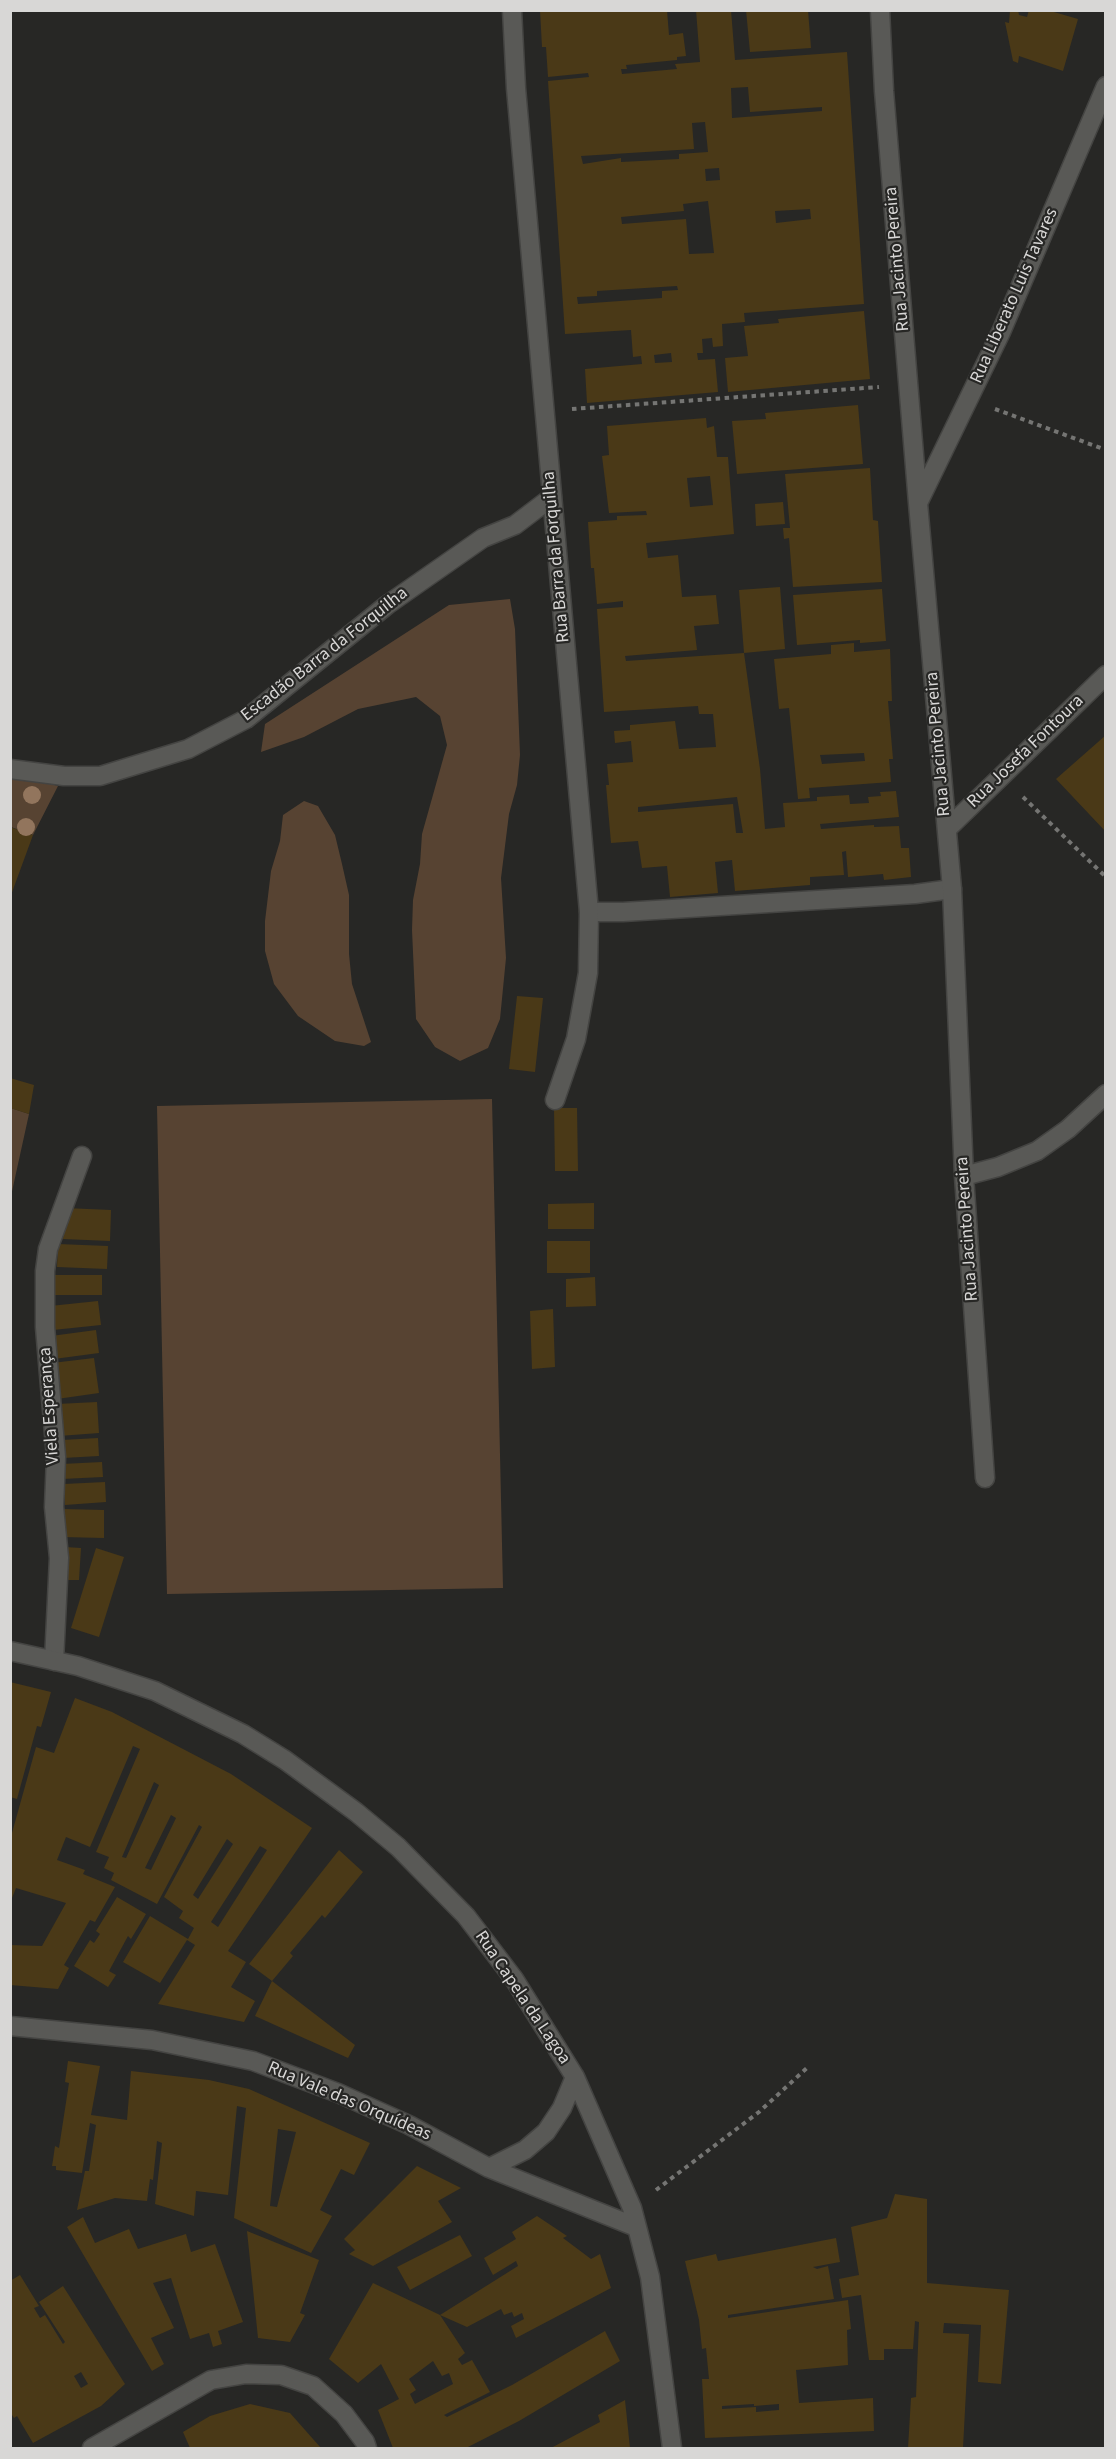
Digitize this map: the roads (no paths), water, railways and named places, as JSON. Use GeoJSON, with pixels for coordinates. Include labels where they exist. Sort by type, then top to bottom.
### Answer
{"type":"FeatureCollection","features":[{"type":"Feature","properties":{"kind":"street","name":"Rua Barra da Forquilha"},"geometry":{"type":"LineString","coordinates":[[513,10],[516,88],[589,912],[588,974],[576,1039],[555,1100]]}},
{"type":"Feature","properties":{"kind":"street","name":"Rua Jacinto Pereira"},"geometry":{"type":"LineString","coordinates":[[880,10],[884,91],[908,385],[952,889],[964,1176],[985,1478]]}},
{"type":"Feature","properties":{"kind":"street","name":"Rua Liberato Luis Tavares"},"geometry":{"type":"LineString","coordinates":[[918,503],[1001,332],[1106,86]]}},
{"type":"Feature","properties":{"kind":"street","name":"Escadão Barra da Forquilha"},"geometry":{"type":"LineString","coordinates":[[10,769],[64,776],[100,776],[188,749],[246,719],[387,605],[483,538],[515,525],[552,497]]}},
{"type":"Feature","properties":{"kind":"street","name":"Rua Josefa Fontoura"},"geometry":{"type":"LineString","coordinates":[[947,829],[1106,675]]}},
{"type":"Feature","properties":{"kind":"street"},"geometry":{"type":"LineString","coordinates":[[589,912],[810,901],[952,889]]}},
{"type":"Feature","properties":{"kind":"street"},"geometry":{"type":"LineString","coordinates":[[964,1176],[998,1167],[1037,1151],[1068,1129],[1106,1094]]}},
{"type":"Feature","properties":{"kind":"street","name":"Viela Esperança"},"geometry":{"type":"LineString","coordinates":[[54,1661],[59,1558],[54,1507],[56,1457],[45,1327],[45,1271],[48,1249],[82,1156]]}},
{"type":"Feature","properties":{"kind":"street","name":"Rua Capela da Lagoa"},"geometry":{"type":"LineString","coordinates":[[10,1651],[78,1666],[155,1691],[243,1734],[285,1760],[356,1812],[398,1847],[466,1916],[514,1979],[575,2078],[632,2208],[650,2277],[672,2448]]}},
{"type":"Feature","properties":{"kind":"street","name":"Rua Vale das Orquídeas"},"geometry":{"type":"LineString","coordinates":[[10,2026],[152,2040],[253,2061],[348,2098],[409,2126],[489,2168],[636,2227]]}},
{"type":"Feature","properties":{"kind":"street","name":"Rua Capela da Lagoa"},"geometry":{"type":"LineString","coordinates":[[489,2168],[525,2150],[546,2132],[562,2108],[575,2078]]}},
{"type":"Feature","properties":{"kind":"street"},"geometry":{"type":"LineString","coordinates":[[92,2448],[211,2380],[246,2374],[281,2375],[313,2386],[344,2414],[367,2448]]}}]}
